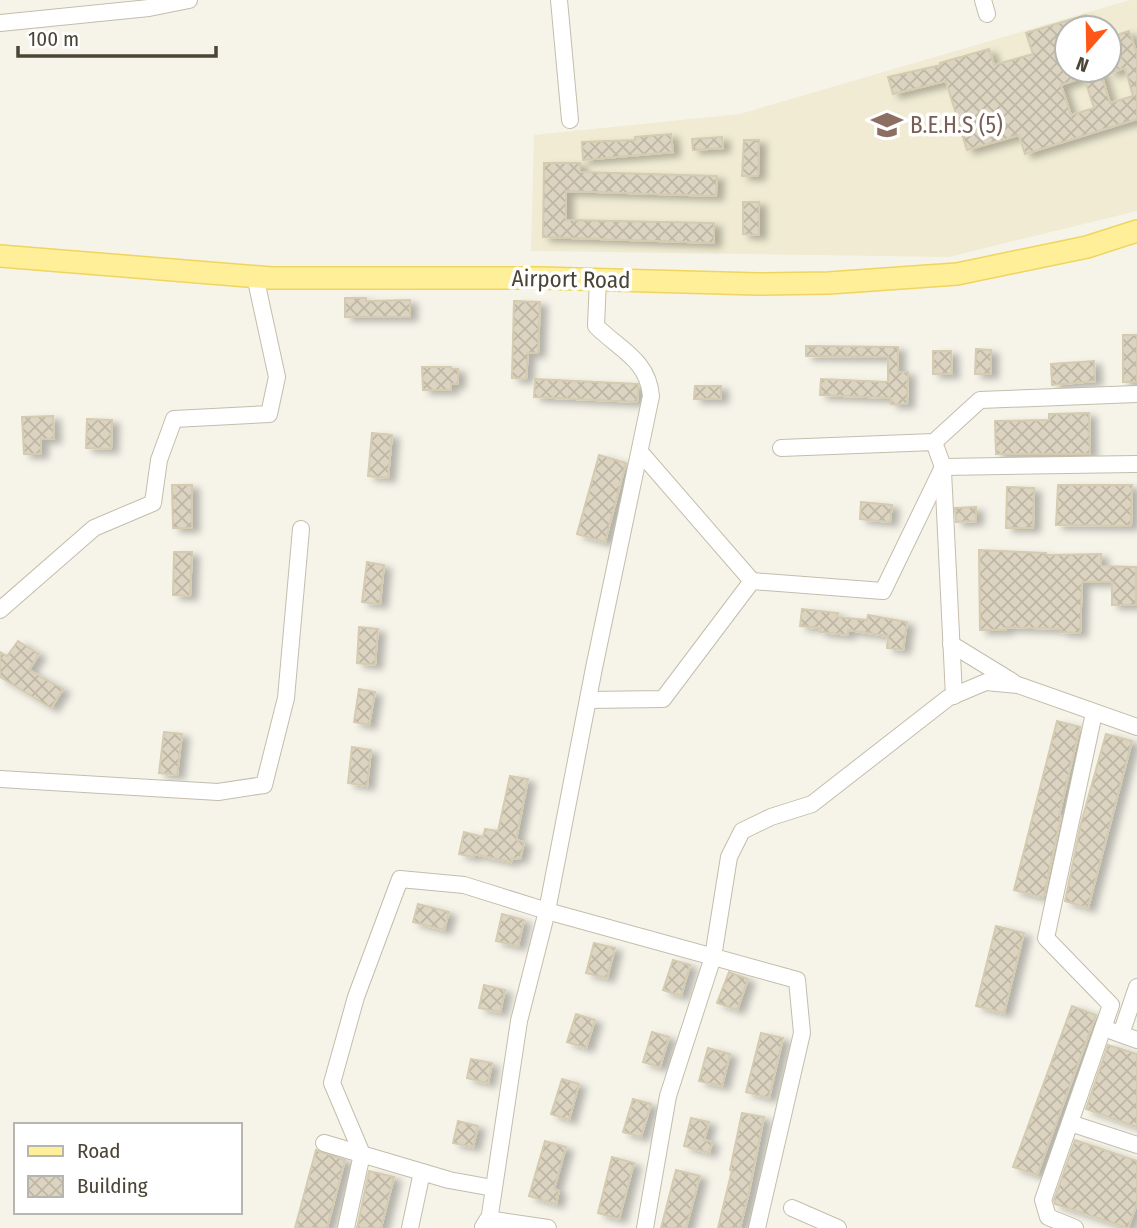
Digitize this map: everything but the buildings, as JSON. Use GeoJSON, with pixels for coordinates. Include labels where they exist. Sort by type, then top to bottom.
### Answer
{"type":"FeatureCollection","features":[{"type":"Feature","properties":{"kind":"main road","name":"Airport Road"},"geometry":{"type":"LineString","coordinates":[[0,256],[255,276],[830,283],[957,274],[1087,247],[1137,231]]}},
{"type":"Feature","properties":{"kind":"lane"},"geometry":{"type":"LineString","coordinates":[[0,23],[149,8],[189,0]]}},
{"type":"Feature","properties":{"kind":"lane"},"geometry":{"type":"LineString","coordinates":[[559,0],[570,120]]}},
{"type":"Feature","properties":{"kind":"lane"},"geometry":{"type":"LineString","coordinates":[[0,610],[94,528],[153,503],[159,460],[174,419],[269,414],[277,377],[255,276]]}},
{"type":"Feature","properties":{"kind":"lane"},"geometry":{"type":"LineString","coordinates":[[548,1228],[486,1225],[519,1021],[547,911],[651,396],[650,380],[643,367],[596,326],[598,279]]}},
{"type":"Feature","properties":{"kind":"lane"},"geometry":{"type":"LineString","coordinates":[[781,448],[934,442],[981,400],[1137,394]]}},
{"type":"Feature","properties":{"kind":"lane"},"geometry":{"type":"LineString","coordinates":[[934,442],[943,467],[954,696]]}},
{"type":"Feature","properties":{"kind":"lane"},"geometry":{"type":"LineString","coordinates":[[640,452],[752,581],[883,591],[943,467]]}},
{"type":"Feature","properties":{"kind":"lane"},"geometry":{"type":"LineString","coordinates":[[943,467],[1136,464]]}},
{"type":"Feature","properties":{"kind":"lane"},"geometry":{"type":"LineString","coordinates":[[0,779],[218,792],[264,785],[286,698],[301,529]]}},
{"type":"Feature","properties":{"kind":"lane"},"geometry":{"type":"LineString","coordinates":[[588,700],[663,699],[752,581]]}},
{"type":"Feature","properties":{"kind":"lane"},"geometry":{"type":"LineString","coordinates":[[951,644],[1018,685],[1137,727]]}},
{"type":"Feature","properties":{"kind":"lane"},"geometry":{"type":"LineString","coordinates":[[645,1228],[668,1096],[713,957],[729,857],[742,831],[771,817],[813,804],[954,696],[986,682],[1018,685]]}},
{"type":"Feature","properties":{"kind":"lane"},"geometry":{"type":"LineString","coordinates":[[1075,1228],[1048,1217],[1043,1200],[1111,1005],[1046,938],[1094,713]]}},
{"type":"Feature","properties":{"kind":"lane"},"geometry":{"type":"LineString","coordinates":[[346,1228],[362,1154],[332,1083],[356,998],[400,879],[464,886],[797,980],[802,1033],[757,1228]]}},
{"type":"Feature","properties":{"kind":"lane"},"geometry":{"type":"LineString","coordinates":[[1121,1034],[1137,987]]}},
{"type":"Feature","properties":{"kind":"lane"},"geometry":{"type":"LineString","coordinates":[[1102,1028],[1137,1040]]}},
{"type":"Feature","properties":{"kind":"lane"},"geometry":{"type":"LineString","coordinates":[[1070,1123],[1137,1145]]}},
{"type":"Feature","properties":{"kind":"lane"},"geometry":{"type":"LineString","coordinates":[[324,1143],[449,1180],[493,1188]]}},
{"type":"Feature","properties":{"kind":"lane"},"geometry":{"type":"LineString","coordinates":[[410,1228],[422,1172]]}},
{"type":"Feature","properties":{"kind":"lane"},"geometry":{"type":"LineString","coordinates":[[792,1208],[838,1228]]}},
{"type":"Feature","properties":{"kind":"shaded area","name":"B.E.H.S (5)"},"geometry":{"type":"Polygon","coordinates":[[[1137,0],[1137,211],[949,257],[531,251],[534,135],[740,114],[1053,23],[1053,84],[1123,84],[1123,14],[1082,14],[1137,0]]]}},
{"type":"Feature","properties":{"kind":"place","name":"B.E.H.S (5)"},"geometry":{"type":"Point","coordinates":[887,125]}}]}
